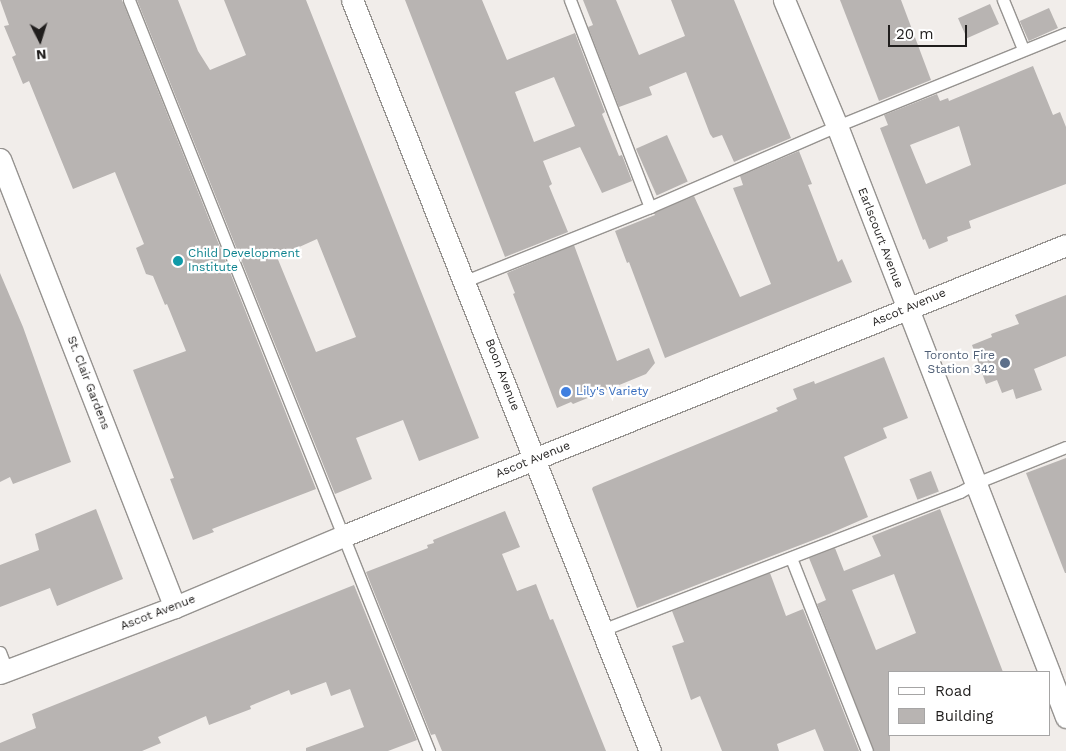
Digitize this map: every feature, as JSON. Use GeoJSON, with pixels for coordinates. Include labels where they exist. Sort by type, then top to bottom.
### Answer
{"type":"FeatureCollection","features":[{"type":"Feature","properties":{"kind":"street","name":"Boon Avenue"},"geometry":{"type":"LineString","coordinates":[[352,0],[650,751]]}},
{"type":"Feature","properties":{"kind":"street","name":"Earlscourt Avenue"},"geometry":{"type":"LineString","coordinates":[[784,0],[837,126],[1048,671]]}},
{"type":"Feature","properties":{"kind":"street","name":"St. Clair Gardens"},"geometry":{"type":"LineString","coordinates":[[0,159],[175,607]]}},
{"type":"Feature","properties":{"kind":"street","name":"Ascot Avenue"},"geometry":{"type":"LineString","coordinates":[[2,665],[175,607],[343,536],[1066,245]]}},
{"type":"Feature","properties":{"kind":"street","name":"Earlscourt Avenue"},"geometry":{"type":"LineString","coordinates":[[1051,679],[1066,717]]}},
{"type":"Feature","properties":{"kind":"lane"},"geometry":{"type":"LineString","coordinates":[[129,0],[429,751]]}},
{"type":"Feature","properties":{"kind":"lane"},"geometry":{"type":"LineString","coordinates":[[570,0],[650,207]]}},
{"type":"Feature","properties":{"kind":"lane"},"geometry":{"type":"LineString","coordinates":[[1003,0],[1023,49]]}},
{"type":"Feature","properties":{"kind":"lane"},"geometry":{"type":"LineString","coordinates":[[465,281],[650,207],[837,126],[1066,33]]}},
{"type":"Feature","properties":{"kind":"lane"},"geometry":{"type":"LineString","coordinates":[[602,630],[960,492],[976,483],[1066,447]]}},
{"type":"Feature","properties":{"kind":"lane"},"geometry":{"type":"LineString","coordinates":[[791,558],[867,751]]}},
{"type":"Feature","properties":{"kind":"building"},"geometry":{"type":"Polygon","coordinates":[[[0,0],[122,0],[316,489],[212,529],[214,532],[193,540],[170,479],[174,478],[133,370],[186,351],[167,304],[165,305],[153,276],[146,274],[136,248],[144,244],[115,172],[73,189],[29,81],[23,84],[12,57],[16,55],[4,26],[9,25],[0,0]]]}},
{"type":"Feature","properties":{"kind":"building"},"geometry":{"type":"Polygon","coordinates":[[[137,0],[178,0],[198,51],[210,70],[246,55],[224,0],[306,0],[479,438],[419,461],[403,420],[356,438],[372,479],[335,494],[137,0]],[[317,239],[277,257],[316,352],[356,337],[317,239]]]}},
{"type":"Feature","properties":{"kind":"building"},"geometry":{"type":"Polygon","coordinates":[[[405,0],[482,0],[507,60],[575,33],[605,112],[602,114],[619,156],[622,155],[632,181],[602,193],[580,147],[543,161],[552,184],[549,186],[568,232],[505,257],[405,0]],[[554,77],[515,92],[534,142],[575,126],[554,77]]]}},
{"type":"Feature","properties":{"kind":"building"},"geometry":{"type":"Polygon","coordinates":[[[583,0],[616,0],[639,55],[685,36],[671,0],[734,0],[791,138],[734,162],[722,135],[713,138],[710,134],[686,72],[649,87],[652,95],[619,107],[588,27],[593,25],[583,0]]]}},
{"type":"Feature","properties":{"kind":"building"},"geometry":{"type":"Polygon","coordinates":[[[840,0],[901,0],[931,80],[879,101],[840,0]]]}},
{"type":"Feature","properties":{"kind":"building"},"geometry":{"type":"Polygon","coordinates":[[[990,4],[999,24],[967,38],[958,18],[990,4]]]}},
{"type":"Feature","properties":{"kind":"building"},"geometry":{"type":"Polygon","coordinates":[[[1049,8],[1058,28],[1029,41],[1020,21],[1049,8]]]}},
{"type":"Feature","properties":{"kind":"building"},"geometry":{"type":"Polygon","coordinates":[[[1033,66],[1053,115],[1060,112],[1066,127],[1066,184],[969,221],[971,228],[947,237],[948,241],[929,249],[925,239],[923,240],[880,128],[888,125],[884,115],[937,94],[940,101],[948,98],[949,101],[1033,66]],[[959,126],[910,145],[926,184],[971,165],[959,126]]]}},
{"type":"Feature","properties":{"kind":"building"},"geometry":{"type":"Polygon","coordinates":[[[667,135],[688,182],[657,195],[636,149],[667,135]]]}},
{"type":"Feature","properties":{"kind":"building"},"geometry":{"type":"Polygon","coordinates":[[[799,151],[812,184],[808,185],[838,262],[842,259],[852,282],[665,358],[629,262],[627,263],[615,231],[655,215],[654,213],[694,196],[740,297],[771,284],[733,188],[743,185],[740,176],[799,151]]]}},
{"type":"Feature","properties":{"kind":"building"},"geometry":{"type":"Polygon","coordinates":[[[574,245],[617,361],[649,348],[655,363],[646,374],[573,404],[571,402],[557,408],[513,294],[515,293],[507,273],[574,245]]]}},
{"type":"Feature","properties":{"kind":"building"},"geometry":{"type":"Polygon","coordinates":[[[0,273],[23,327],[71,462],[13,484],[10,477],[0,482],[0,273]]]}},
{"type":"Feature","properties":{"kind":"building"},"geometry":{"type":"Polygon","coordinates":[[[1066,295],[1066,356],[1034,369],[1042,390],[1016,399],[1013,389],[1002,393],[997,380],[986,384],[972,345],[992,337],[991,334],[1019,324],[1015,315],[1066,295]]]}},
{"type":"Feature","properties":{"kind":"building"},"geometry":{"type":"Polygon","coordinates":[[[884,357],[908,418],[883,428],[887,438],[844,457],[868,517],[829,534],[637,608],[592,489],[593,487],[778,411],[776,408],[797,399],[793,389],[814,381],[815,384],[884,357]]]}},
{"type":"Feature","properties":{"kind":"building"},"geometry":{"type":"Polygon","coordinates":[[[1066,458],[1066,573],[1065,573],[1026,473],[1066,458]]]}},
{"type":"Feature","properties":{"kind":"building"},"geometry":{"type":"Polygon","coordinates":[[[931,471],[939,492],[917,500],[910,479],[931,471]]]}},
{"type":"Feature","properties":{"kind":"building"},"geometry":{"type":"Polygon","coordinates":[[[96,509],[123,579],[57,606],[50,588],[0,607],[0,565],[39,550],[35,534],[96,509]]]}},
{"type":"Feature","properties":{"kind":"building"},"geometry":{"type":"Polygon","coordinates":[[[940,509],[1003,671],[888,671],[888,736],[890,736],[890,751],[874,751],[817,604],[826,600],[809,558],[835,548],[844,571],[881,556],[872,536],[940,509]],[[894,574],[852,590],[876,650],[916,633],[894,574]]]}},
{"type":"Feature","properties":{"kind":"building"},"geometry":{"type":"Polygon","coordinates":[[[505,511],[520,547],[502,554],[517,591],[536,584],[550,620],[553,619],[606,751],[442,751],[435,734],[431,735],[366,572],[428,548],[427,545],[434,543],[433,540],[505,511]]]}},
{"type":"Feature","properties":{"kind":"building"},"geometry":{"type":"Polygon","coordinates":[[[770,573],[786,616],[803,609],[859,751],[824,751],[815,729],[777,744],[779,751],[722,751],[700,696],[691,700],[672,646],[684,642],[672,611],[770,573]]]}},
{"type":"Feature","properties":{"kind":"building"},"geometry":{"type":"Polygon","coordinates":[[[354,585],[417,740],[388,751],[306,751],[306,748],[364,727],[350,689],[331,696],[326,682],[291,695],[289,690],[250,706],[251,709],[209,725],[206,716],[158,737],[161,743],[142,751],[0,751],[0,743],[36,728],[32,714],[354,585]]]}},
{"type":"Feature","properties":{"kind":"place","name":"Child Development Institute"},"geometry":{"type":"Point","coordinates":[178,261]}},
{"type":"Feature","properties":{"kind":"place","name":"Toronto Fire Station 342"},"geometry":{"type":"Point","coordinates":[1005,363]}},
{"type":"Feature","properties":{"kind":"place","name":"Lily's Variety"},"geometry":{"type":"Point","coordinates":[566,392]}}]}
